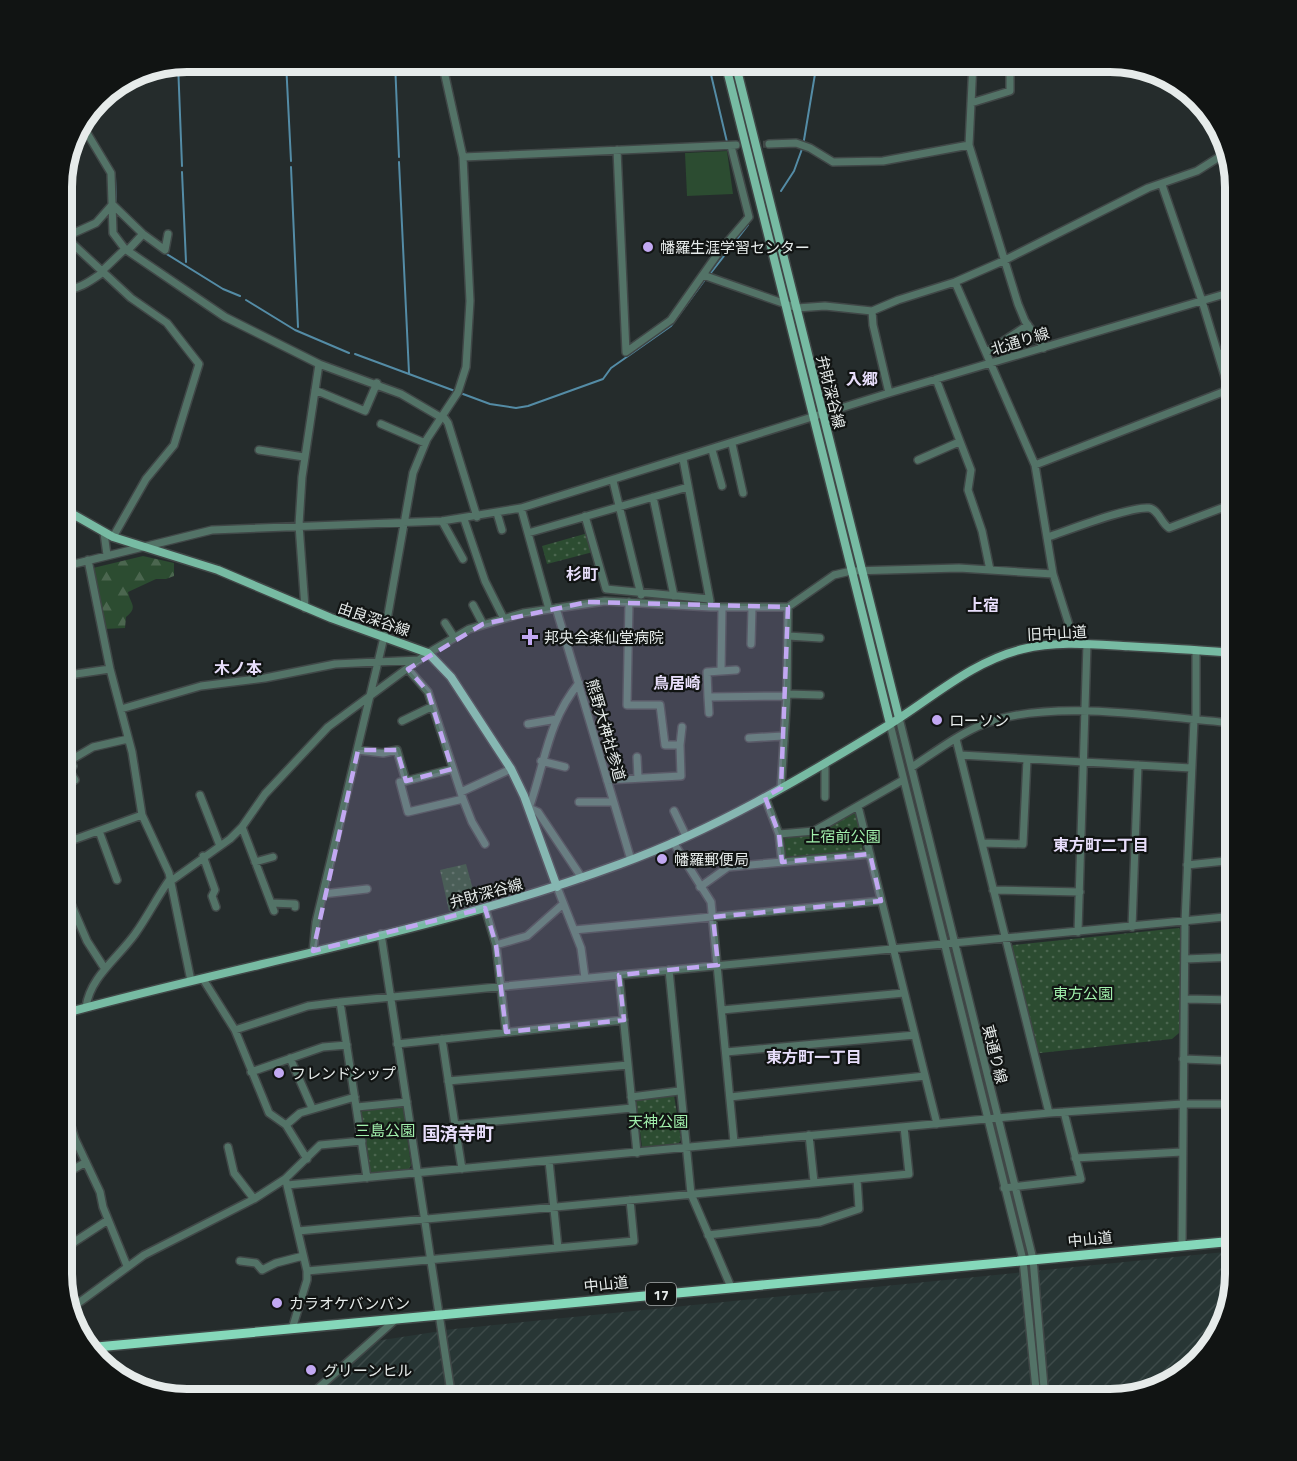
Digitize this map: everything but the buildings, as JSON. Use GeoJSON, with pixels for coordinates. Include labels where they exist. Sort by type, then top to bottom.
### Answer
{"type":"FeatureCollection","features":[{"type":"Feature","properties":{"kind":"highway","name":"中山道"},"geometry":{"type":"LineString","coordinates":[[98,1346],[1225,1242]]}},
{"type":"Feature","properties":{"kind":"main road","name":"弁財深谷線"},"geometry":{"type":"LineString","coordinates":[[72,1011],[485,908],[557,887],[673,842],[765,797],[899,718],[813,416],[727,72]]}},
{"type":"Feature","properties":{"kind":"main road","name":"弁財深谷線"},"geometry":{"type":"LineString","coordinates":[[738,72],[822,414],[890,724]]}},
{"type":"Feature","properties":{"kind":"main road","name":"由良深谷線"},"geometry":{"type":"LineString","coordinates":[[72,514],[113,537],[218,570],[305,608],[428,653],[451,677],[511,769],[529,808],[557,887]]}},
{"type":"Feature","properties":{"kind":"main road","name":"旧中山道"},"geometry":{"type":"LineString","coordinates":[[899,718],[995,657],[1027,648],[1087,644],[1225,652]]}},
{"type":"Feature","properties":{"kind":"street"},"geometry":{"type":"LineString","coordinates":[[313,951],[322,894],[384,637],[411,479],[425,443],[442,417],[464,375],[470,325],[463,157],[444,72]]}},
{"type":"Feature","properties":{"kind":"street"},"geometry":{"type":"LineString","coordinates":[[973,72],[969,145],[1003,261],[1028,325],[1044,348]]}},
{"type":"Feature","properties":{"kind":"street"},"geometry":{"type":"LineString","coordinates":[[971,103],[1010,91],[1010,72]]}},
{"type":"Feature","properties":{"kind":"street"},"geometry":{"type":"LineString","coordinates":[[86,132],[111,173],[113,232],[126,250],[225,317],[319,364],[401,394],[442,417],[448,423],[477,517]]}},
{"type":"Feature","properties":{"kind":"street"},"geometry":{"type":"LineString","coordinates":[[769,144],[796,143],[810,148],[833,162],[883,161],[969,145]]}},
{"type":"Feature","properties":{"kind":"street"},"geometry":{"type":"LineString","coordinates":[[463,157],[617,150],[733,145],[749,217],[671,320],[626,352],[617,150]]}},
{"type":"Feature","properties":{"kind":"street"},"geometry":{"type":"LineString","coordinates":[[703,275],[797,308],[825,306],[872,311],[906,297],[955,282],[1003,261],[1148,188],[1197,171],[1221,156]]}},
{"type":"Feature","properties":{"kind":"street"},"geometry":{"type":"LineString","coordinates":[[1162,185],[1220,354],[1225,376]]}},
{"type":"Feature","properties":{"kind":"street"},"geometry":{"type":"LineString","coordinates":[[111,205],[165,250],[168,234]]}},
{"type":"Feature","properties":{"kind":"street"},"geometry":{"type":"LineString","coordinates":[[72,234],[96,223],[111,205]]}},
{"type":"Feature","properties":{"kind":"street"},"geometry":{"type":"LineString","coordinates":[[72,290],[87,284],[143,234]]}},
{"type":"Feature","properties":{"kind":"street"},"geometry":{"type":"LineString","coordinates":[[72,245],[131,298],[167,322],[199,364],[174,445],[146,479],[113,537]]}},
{"type":"Feature","properties":{"kind":"street"},"geometry":{"type":"LineString","coordinates":[[955,282],[1035,465],[1053,573],[1075,644]]}},
{"type":"Feature","properties":{"kind":"street","name":"北通り線"},"geometry":{"type":"LineString","coordinates":[[72,564],[212,530],[299,525],[404,524],[464,519],[521,508],[732,444],[813,416],[1225,294]]}},
{"type":"Feature","properties":{"kind":"street"},"geometry":{"type":"LineString","coordinates":[[872,311],[873,325],[889,393]]}},
{"type":"Feature","properties":{"kind":"street"},"geometry":{"type":"LineString","coordinates":[[987,352],[1028,325]]}},
{"type":"Feature","properties":{"kind":"street"},"geometry":{"type":"LineString","coordinates":[[1220,354],[1225,352]]}},
{"type":"Feature","properties":{"kind":"street"},"geometry":{"type":"LineString","coordinates":[[305,608],[299,525],[304,457],[319,364]]}},
{"type":"Feature","properties":{"kind":"street"},"geometry":{"type":"LineString","coordinates":[[936,379],[971,470],[968,490],[982,531],[990,570]]}},
{"type":"Feature","properties":{"kind":"street"},"geometry":{"type":"LineString","coordinates":[[315,390],[365,411],[376,383]]}},
{"type":"Feature","properties":{"kind":"street"},"geometry":{"type":"LineString","coordinates":[[1035,465],[1225,391]]}},
{"type":"Feature","properties":{"kind":"street"},"geometry":{"type":"LineString","coordinates":[[381,424],[425,443]]}},
{"type":"Feature","properties":{"kind":"street"},"geometry":{"type":"LineString","coordinates":[[918,460],[959,442]]}},
{"type":"Feature","properties":{"kind":"street"},"geometry":{"type":"LineString","coordinates":[[732,444],[743,493]]}},
{"type":"Feature","properties":{"kind":"street"},"geometry":{"type":"LineString","coordinates":[[259,450],[304,457]]}},
{"type":"Feature","properties":{"kind":"street"},"geometry":{"type":"LineString","coordinates":[[712,450],[722,486]]}},
{"type":"Feature","properties":{"kind":"street"},"geometry":{"type":"LineString","coordinates":[[683,459],[711,608]]}},
{"type":"Feature","properties":{"kind":"street"},"geometry":{"type":"LineString","coordinates":[[613,481],[643,603]]}},
{"type":"Feature","properties":{"kind":"street"},"geometry":{"type":"LineString","coordinates":[[528,533],[688,487]]}},
{"type":"Feature","properties":{"kind":"street"},"geometry":{"type":"LineString","coordinates":[[653,497],[674,596]]}},
{"type":"Feature","properties":{"kind":"street"},"geometry":{"type":"LineString","coordinates":[[1048,537],[1113,516],[1149,508],[1155,510],[1163,525],[1169,528],[1225,507]]}},
{"type":"Feature","properties":{"kind":"street","name":"熊野大神社参道"},"geometry":{"type":"LineString","coordinates":[[521,508],[579,683],[631,860]]}},
{"type":"Feature","properties":{"kind":"street"},"geometry":{"type":"LineString","coordinates":[[497,513],[502,530]]}},
{"type":"Feature","properties":{"kind":"street"},"geometry":{"type":"LineString","coordinates":[[585,516],[606,589],[709,599]]}},
{"type":"Feature","properties":{"kind":"street"},"geometry":{"type":"LineString","coordinates":[[464,519],[482,583],[503,617]]}},
{"type":"Feature","properties":{"kind":"street"},"geometry":{"type":"LineString","coordinates":[[442,521],[463,559]]}},
{"type":"Feature","properties":{"kind":"street"},"geometry":{"type":"LineString","coordinates":[[104,533],[107,555]]}},
{"type":"Feature","properties":{"kind":"street"},"geometry":{"type":"LineString","coordinates":[[88,560],[110,669],[128,739],[142,815],[171,880],[191,981]]}},
{"type":"Feature","properties":{"kind":"street"},"geometry":{"type":"LineString","coordinates":[[86,1007],[88,994],[105,969],[134,935],[171,880],[220,846],[242,827],[262,797],[313,741],[428,653],[454,637],[503,617],[596,602],[711,608],[789,607],[834,575],[856,571],[990,570],[1053,573]]}},
{"type":"Feature","properties":{"kind":"street"},"geometry":{"type":"LineString","coordinates":[[629,602],[627,705],[660,705],[665,745],[680,745]]}},
{"type":"Feature","properties":{"kind":"street"},"geometry":{"type":"LineString","coordinates":[[473,605],[483,624]]}},
{"type":"Feature","properties":{"kind":"street"},"geometry":{"type":"LineString","coordinates":[[781,788],[787,695],[789,607]]}},
{"type":"Feature","properties":{"kind":"street"},"geometry":{"type":"LineString","coordinates":[[721,671],[722,608]]}},
{"type":"Feature","properties":{"kind":"street"},"geometry":{"type":"LineString","coordinates":[[751,644],[752,608]]}},
{"type":"Feature","properties":{"kind":"street"},"geometry":{"type":"LineString","coordinates":[[445,623],[454,637]]}},
{"type":"Feature","properties":{"kind":"street"},"geometry":{"type":"LineString","coordinates":[[788,636],[820,638]]}},
{"type":"Feature","properties":{"kind":"street"},"geometry":{"type":"LineString","coordinates":[[1078,932],[1087,644]]}},
{"type":"Feature","properties":{"kind":"street"},"geometry":{"type":"LineString","coordinates":[[1182,1245],[1185,922],[1195,720],[1196,650]]}},
{"type":"Feature","properties":{"kind":"street"},"geometry":{"type":"LineString","coordinates":[[121,710],[201,686],[265,678],[335,664],[419,660]]}},
{"type":"Feature","properties":{"kind":"street"},"geometry":{"type":"LineString","coordinates":[[72,675],[110,669]]}},
{"type":"Feature","properties":{"kind":"street"},"geometry":{"type":"LineString","coordinates":[[408,669],[422,683],[472,822],[485,844]]}},
{"type":"Feature","properties":{"kind":"street"},"geometry":{"type":"LineString","coordinates":[[709,713],[707,672],[736,670]]}},
{"type":"Feature","properties":{"kind":"street"},"geometry":{"type":"LineString","coordinates":[[579,683],[568,697],[557,719],[541,761],[529,808],[538,812],[582,878]]}},
{"type":"Feature","properties":{"kind":"street"},"geometry":{"type":"LineString","coordinates":[[708,697],[820,695]]}},
{"type":"Feature","properties":{"kind":"street"},"geometry":{"type":"LineString","coordinates":[[402,721],[431,706]]}},
{"type":"Feature","properties":{"kind":"street"},"geometry":{"type":"LineString","coordinates":[[912,767],[985,724],[1022,713],[1085,711],[1225,722]]}},
{"type":"Feature","properties":{"kind":"street","name":"東通り線"},"geometry":{"type":"LineString","coordinates":[[899,718],[955,943],[993,1119],[1004,1188],[1023,1260],[1036,1389]]}},
{"type":"Feature","properties":{"kind":"street"},"geometry":{"type":"LineString","coordinates":[[528,724],[557,719]]}},
{"type":"Feature","properties":{"kind":"street","name":"東通り線"},"geometry":{"type":"LineString","coordinates":[[890,724],[944,944],[1033,1259],[1044,1389]]}},
{"type":"Feature","properties":{"kind":"street"},"geometry":{"type":"LineString","coordinates":[[607,780],[681,776],[682,727]]}},
{"type":"Feature","properties":{"kind":"street"},"geometry":{"type":"LineString","coordinates":[[749,738],[783,736]]}},
{"type":"Feature","properties":{"kind":"street"},"geometry":{"type":"LineString","coordinates":[[72,759],[93,747],[128,739]]}},
{"type":"Feature","properties":{"kind":"street"},"geometry":{"type":"LineString","coordinates":[[956,739],[1049,1113]]}},
{"type":"Feature","properties":{"kind":"street"},"geometry":{"type":"LineString","coordinates":[[358,750],[384,753],[397,750],[406,781]]}},
{"type":"Feature","properties":{"kind":"street"},"geometry":{"type":"LineString","coordinates":[[960,755],[1191,768]]}},
{"type":"Feature","properties":{"kind":"street"},"geometry":{"type":"LineString","coordinates":[[637,758],[638,778]]}},
{"type":"Feature","properties":{"kind":"street"},"geometry":{"type":"LineString","coordinates":[[982,843],[1023,844],[1027,759]]}},
{"type":"Feature","properties":{"kind":"street"},"geometry":{"type":"LineString","coordinates":[[541,761],[565,767]]}},
{"type":"Feature","properties":{"kind":"street"},"geometry":{"type":"LineString","coordinates":[[825,763],[825,797]]}},
{"type":"Feature","properties":{"kind":"street"},"geometry":{"type":"LineString","coordinates":[[1132,927],[1138,765]]}},
{"type":"Feature","properties":{"kind":"street"},"geometry":{"type":"LineString","coordinates":[[452,769],[400,782],[408,812],[462,796],[511,769]]}},
{"type":"Feature","properties":{"kind":"street"},"geometry":{"type":"LineString","coordinates":[[779,834],[814,831],[903,780]]}},
{"type":"Feature","properties":{"kind":"street"},"geometry":{"type":"LineString","coordinates":[[200,795],[220,846]]}},
{"type":"Feature","properties":{"kind":"street"},"geometry":{"type":"LineString","coordinates":[[765,797],[779,834],[782,862]]}},
{"type":"Feature","properties":{"kind":"street"},"geometry":{"type":"LineString","coordinates":[[579,802],[613,802]]}},
{"type":"Feature","properties":{"kind":"street"},"geometry":{"type":"LineString","coordinates":[[858,806],[937,1124]]}},
{"type":"Feature","properties":{"kind":"street"},"geometry":{"type":"LineString","coordinates":[[674,811],[686,836]]}},
{"type":"Feature","properties":{"kind":"street"},"geometry":{"type":"LineString","coordinates":[[72,840],[142,815]]}},
{"type":"Feature","properties":{"kind":"street"},"geometry":{"type":"LineString","coordinates":[[242,827],[273,907],[295,904],[295,907]]}},
{"type":"Feature","properties":{"kind":"street"},"geometry":{"type":"LineString","coordinates":[[99,831],[117,880]]}},
{"type":"Feature","properties":{"kind":"street"},"geometry":{"type":"LineString","coordinates":[[673,842],[711,902],[734,1142]]}},
{"type":"Feature","properties":{"kind":"street"},"geometry":{"type":"LineString","coordinates":[[700,887],[728,867],[870,854]]}},
{"type":"Feature","properties":{"kind":"street"},"geometry":{"type":"LineString","coordinates":[[203,856],[215,890],[212,896],[216,908]]}},
{"type":"Feature","properties":{"kind":"street"},"geometry":{"type":"LineString","coordinates":[[255,862],[273,857]]}},
{"type":"Feature","properties":{"kind":"street"},"geometry":{"type":"LineString","coordinates":[[1187,865],[1225,861]]}},
{"type":"Feature","properties":{"kind":"street"},"geometry":{"type":"LineString","coordinates":[[557,887],[581,948],[585,978]]}},
{"type":"Feature","properties":{"kind":"street"},"geometry":{"type":"LineString","coordinates":[[322,894],[367,889]]}},
{"type":"Feature","properties":{"kind":"street"},"geometry":{"type":"LineString","coordinates":[[993,890],[1080,892]]}},
{"type":"Feature","properties":{"kind":"street"},"geometry":{"type":"LineString","coordinates":[[574,930],[881,901]]}},
{"type":"Feature","properties":{"kind":"street"},"geometry":{"type":"LineString","coordinates":[[496,945],[527,936],[563,904]]}},
{"type":"Feature","properties":{"kind":"street"},"geometry":{"type":"LineString","coordinates":[[72,906],[87,941],[105,969]]}},
{"type":"Feature","properties":{"kind":"street"},"geometry":{"type":"LineString","coordinates":[[485,908],[496,945],[506,1032]]}},
{"type":"Feature","properties":{"kind":"street"},"geometry":{"type":"LineString","coordinates":[[235,1030],[288,1011],[340,1002],[1225,917]]}},
{"type":"Feature","properties":{"kind":"street"},"geometry":{"type":"LineString","coordinates":[[381,934],[450,1389]]}},
{"type":"Feature","properties":{"kind":"street"},"geometry":{"type":"LineString","coordinates":[[1185,959],[1225,957]]}},
{"type":"Feature","properties":{"kind":"street"},"geometry":{"type":"LineString","coordinates":[[669,970],[679,1091],[691,1194],[731,1287]]}},
{"type":"Feature","properties":{"kind":"street"},"geometry":{"type":"LineString","coordinates":[[619,975],[637,1153]]}},
{"type":"Feature","properties":{"kind":"street"},"geometry":{"type":"LineString","coordinates":[[202,978],[235,1030],[269,1113],[286,1125],[307,1159]]}},
{"type":"Feature","properties":{"kind":"street"},"geometry":{"type":"LineString","coordinates":[[722,1010],[904,993]]}},
{"type":"Feature","properties":{"kind":"street"},"geometry":{"type":"LineString","coordinates":[[1185,999],[1225,1000]]}},
{"type":"Feature","properties":{"kind":"street"},"geometry":{"type":"LineString","coordinates":[[340,1002],[367,1178]]}},
{"type":"Feature","properties":{"kind":"street"},"geometry":{"type":"LineString","coordinates":[[397,1044],[624,1020]]}},
{"type":"Feature","properties":{"kind":"street"},"geometry":{"type":"LineString","coordinates":[[726,1052],[915,1035]]}},
{"type":"Feature","properties":{"kind":"street"},"geometry":{"type":"LineString","coordinates":[[442,1039],[462,1169]]}},
{"type":"Feature","properties":{"kind":"street"},"geometry":{"type":"LineString","coordinates":[[250,1071],[322,1047],[347,1045]]}},
{"type":"Feature","properties":{"kind":"street"},"geometry":{"type":"LineString","coordinates":[[290,1058],[312,1108]]}},
{"type":"Feature","properties":{"kind":"street"},"geometry":{"type":"LineString","coordinates":[[1183,1059],[1225,1061]]}},
{"type":"Feature","properties":{"kind":"street"},"geometry":{"type":"LineString","coordinates":[[448,1081],[628,1065]]}},
{"type":"Feature","properties":{"kind":"street"},"geometry":{"type":"LineString","coordinates":[[730,1097],[925,1076]]}},
{"type":"Feature","properties":{"kind":"street"},"geometry":{"type":"LineString","coordinates":[[631,1097],[679,1091]]}},
{"type":"Feature","properties":{"kind":"street"},"geometry":{"type":"LineString","coordinates":[[286,1125],[300,1113],[312,1108],[355,1097]]}},
{"type":"Feature","properties":{"kind":"street"},"geometry":{"type":"LineString","coordinates":[[357,1107],[406,1102]]}},
{"type":"Feature","properties":{"kind":"street"},"geometry":{"type":"LineString","coordinates":[[286,1182],[367,1178],[1049,1113],[1182,1104],[1225,1104]]}},
{"type":"Feature","properties":{"kind":"street"},"geometry":{"type":"LineString","coordinates":[[455,1125],[632,1108]]}},
{"type":"Feature","properties":{"kind":"street"},"geometry":{"type":"LineString","coordinates":[[1004,1188],[1081,1179],[1064,1112]]}},
{"type":"Feature","properties":{"kind":"street"},"geometry":{"type":"LineString","coordinates":[[298,1231],[909,1174],[904,1127]]}},
{"type":"Feature","properties":{"kind":"street"},"geometry":{"type":"LineString","coordinates":[[72,1129],[100,1192],[108,1220],[127,1266]]}},
{"type":"Feature","properties":{"kind":"street"},"geometry":{"type":"LineString","coordinates":[[809,1135],[814,1182]]}},
{"type":"Feature","properties":{"kind":"street"},"geometry":{"type":"LineString","coordinates":[[76,1305],[144,1254],[286,1182],[320,1145],[362,1141]]}},
{"type":"Feature","properties":{"kind":"street"},"geometry":{"type":"LineString","coordinates":[[228,1147],[234,1173],[254,1199]]}},
{"type":"Feature","properties":{"kind":"street"},"geometry":{"type":"LineString","coordinates":[[1076,1158],[1182,1152]]}},
{"type":"Feature","properties":{"kind":"street"},"geometry":{"type":"LineString","coordinates":[[549,1161],[558,1248]]}},
{"type":"Feature","properties":{"kind":"street"},"geometry":{"type":"LineString","coordinates":[[72,1170],[86,1162]]}},
{"type":"Feature","properties":{"kind":"street"},"geometry":{"type":"LineString","coordinates":[[708,1235],[820,1222],[859,1209],[857,1179]]}},
{"type":"Feature","properties":{"kind":"street"},"geometry":{"type":"LineString","coordinates":[[286,1182],[307,1271],[307,1280],[292,1329]]}},
{"type":"Feature","properties":{"kind":"street"},"geometry":{"type":"LineString","coordinates":[[307,1271],[634,1241],[630,1200]]}},
{"type":"Feature","properties":{"kind":"street"},"geometry":{"type":"LineString","coordinates":[[72,1243],[108,1220]]}},
{"type":"Feature","properties":{"kind":"street"},"geometry":{"type":"LineString","coordinates":[[240,1261],[256,1263],[262,1270],[276,1263],[303,1256]]}},
{"type":"Feature","properties":{"kind":"street"},"geometry":{"type":"LineString","coordinates":[[318,1389],[395,1320]]}},
{"type":"Feature","properties":{"kind":"highlighted area"},"geometry":{"type":"Polygon","coordinates":[[[588,602],[788,607],[781,788],[765,797],[779,834],[782,862],[870,854],[881,901],[713,917],[718,965],[619,975],[624,1020],[506,1032],[496,945],[485,908],[313,951],[358,750],[397,750],[406,781],[452,769],[428,692],[408,669],[483,624],[588,602]]]}},
{"type":"Feature","properties":{"kind":"shaded area"},"geometry":{"type":"Polygon","coordinates":[[[1225,1252],[1223,1296],[1219,1311],[1206,1338],[1174,1370],[1147,1383],[1125,1388],[453,1389],[444,1330],[1225,1252]]]}},
{"type":"Feature","properties":{"kind":"shaded area"},"geometry":{"type":"Polygon","coordinates":[[[441,1331],[450,1389],[322,1389],[376,1341],[441,1331]]]}},
{"type":"Feature","properties":{"kind":"green space"},"geometry":{"type":"Polygon","coordinates":[[[727,151],[733,194],[687,196],[685,153],[727,151]]]}},
{"type":"Feature","properties":{"kind":"green space"},"geometry":{"type":"Polygon","coordinates":[[[588,533],[593,552],[547,564],[542,546],[588,533]]]}},
{"type":"Feature","properties":{"kind":"green space"},"geometry":{"type":"Polygon","coordinates":[[[143,556],[174,563],[174,576],[156,579],[128,592],[133,608],[126,617],[125,628],[104,629],[93,568],[143,556]]]}},
{"type":"Feature","properties":{"kind":"green space","name":"上宿前公園"},"geometry":{"type":"Polygon","coordinates":[[[853,811],[856,812],[863,851],[785,857],[785,836],[814,833],[853,811]]]}},
{"type":"Feature","properties":{"kind":"green space"},"geometry":{"type":"Polygon","coordinates":[[[466,864],[477,904],[449,911],[440,870],[466,864]]]}},
{"type":"Feature","properties":{"kind":"green space","name":"東方公園"},"geometry":{"type":"Polygon","coordinates":[[[1179,928],[1182,931],[1179,1033],[1172,1039],[1040,1053],[1037,1051],[1011,948],[1013,945],[1179,928]]]}},
{"type":"Feature","properties":{"kind":"green space","name":"天神公園"},"geometry":{"type":"Polygon","coordinates":[[[674,1095],[681,1140],[678,1144],[642,1147],[636,1101],[674,1095]]]}},
{"type":"Feature","properties":{"kind":"green space","name":"三島公園"},"geometry":{"type":"Polygon","coordinates":[[[399,1105],[403,1108],[411,1165],[409,1169],[372,1173],[369,1170],[361,1111],[399,1105]]]}},
{"type":"Feature","properties":{"kind":"waterway"},"geometry":{"type":"LineString","coordinates":[[178,72],[182,166]]}},
{"type":"Feature","properties":{"kind":"waterway"},"geometry":{"type":"LineString","coordinates":[[287,72],[291,161]]}},
{"type":"Feature","properties":{"kind":"waterway"},"geometry":{"type":"LineString","coordinates":[[395,72],[399,157]]}},
{"type":"Feature","properties":{"kind":"waterway"},"geometry":{"type":"LineString","coordinates":[[710,72],[727,142]]}},
{"type":"Feature","properties":{"kind":"waterway"},"geometry":{"type":"LineString","coordinates":[[804,140],[815,72]]}},
{"type":"Feature","properties":{"kind":"waterway"},"geometry":{"type":"LineString","coordinates":[[781,191],[794,171],[802,149]]}},
{"type":"Feature","properties":{"kind":"waterway"},"geometry":{"type":"LineString","coordinates":[[399,162],[409,373]]}},
{"type":"Feature","properties":{"kind":"waterway"},"geometry":{"type":"LineString","coordinates":[[291,167],[298,327]]}},
{"type":"Feature","properties":{"kind":"waterway"},"geometry":{"type":"LineString","coordinates":[[182,172],[186,262]]}},
{"type":"Feature","properties":{"kind":"waterway"},"geometry":{"type":"LineString","coordinates":[[115,177],[116,204]]}},
{"type":"Feature","properties":{"kind":"waterway"},"geometry":{"type":"LineString","coordinates":[[710,274],[748,225]]}},
{"type":"Feature","properties":{"kind":"waterway"},"geometry":{"type":"LineString","coordinates":[[165,253],[223,289],[240,296]]}},
{"type":"Feature","properties":{"kind":"waterway"},"geometry":{"type":"LineString","coordinates":[[355,354],[490,404],[516,408],[528,406],[603,379],[611,368],[671,326],[704,281]]}},
{"type":"Feature","properties":{"kind":"waterway"},"geometry":{"type":"LineString","coordinates":[[246,300],[295,330],[349,353]]}},
{"type":"Feature","properties":{"kind":"tunnel"},"geometry":{"type":"LineString","coordinates":[[742,145],[769,144]]}},
{"type":"Feature","properties":{"kind":"place","name":"幡羅生涯学習センター"},"geometry":{"type":"Point","coordinates":[648,247]}},
{"type":"Feature","properties":{"kind":"place","name":"邦央会楽仙堂病院"},"geometry":{"type":"Point","coordinates":[530,637]}},
{"type":"Feature","properties":{"kind":"place","name":"ローソン"},"geometry":{"type":"Point","coordinates":[937,720]}},
{"type":"Feature","properties":{"kind":"place","name":"幡羅郵便局"},"geometry":{"type":"Point","coordinates":[662,859]}},
{"type":"Feature","properties":{"kind":"place","name":"フレンドシップ"},"geometry":{"type":"Point","coordinates":[279,1073]}},
{"type":"Feature","properties":{"kind":"place","name":"カラオケバンバン"},"geometry":{"type":"Point","coordinates":[277,1303]}},
{"type":"Feature","properties":{"kind":"place","name":"グリーンヒル"},"geometry":{"type":"Point","coordinates":[311,1370]}},
{"type":"Feature","properties":{"kind":"district","name":"入郷"},"geometry":{"type":"Point","coordinates":[862,379]}},
{"type":"Feature","properties":{"kind":"district","name":"杉町"},"geometry":{"type":"Point","coordinates":[582,574]}},
{"type":"Feature","properties":{"kind":"district","name":"上宿"},"geometry":{"type":"Point","coordinates":[983,605]}},
{"type":"Feature","properties":{"kind":"district","name":"木ノ本"},"geometry":{"type":"Point","coordinates":[238,668]}},
{"type":"Feature","properties":{"kind":"district","name":"鳥居崎"},"geometry":{"type":"Point","coordinates":[677,683]}},
{"type":"Feature","properties":{"kind":"district","name":"東方町二丁目"},"geometry":{"type":"Point","coordinates":[1101,845]}},
{"type":"Feature","properties":{"kind":"district","name":"東方町一丁目"},"geometry":{"type":"Point","coordinates":[814,1057]}},
{"type":"Feature","properties":{"kind":"district","name":"国済寺町"},"geometry":{"type":"Point","coordinates":[458,1133]}}]}
